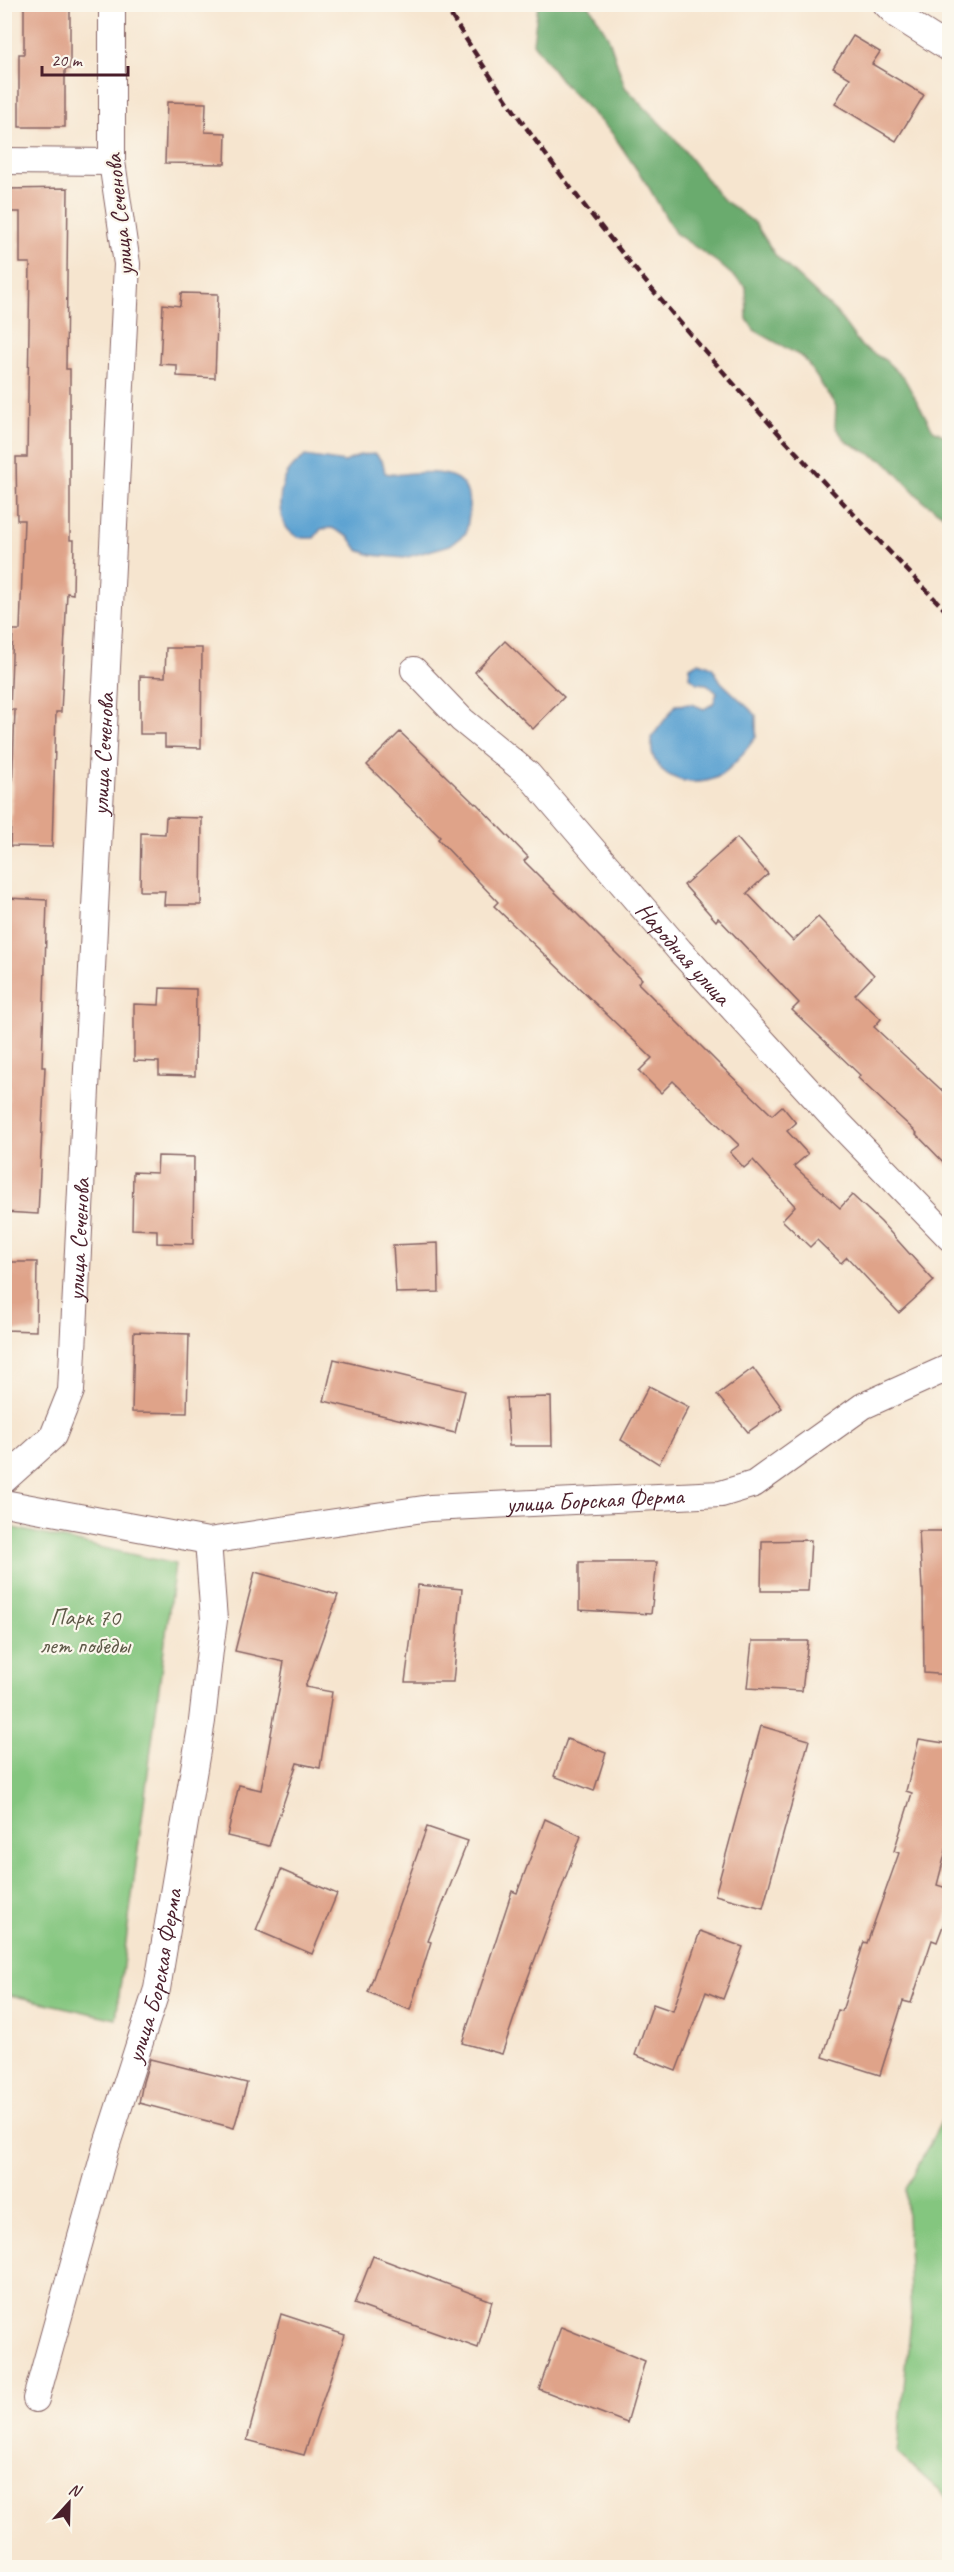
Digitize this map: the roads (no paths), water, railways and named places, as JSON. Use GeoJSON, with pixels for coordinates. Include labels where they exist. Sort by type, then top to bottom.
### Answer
{"type":"FeatureCollection","features":[{"type":"Feature","properties":{"kind":"street","name":"улица Сеченова"},"geometry":{"type":"LineString","coordinates":[[4,1480],[53,1436],[71,1391],[127,264],[112,162],[112,4]]}},
{"type":"Feature","properties":{"kind":"street"},"geometry":{"type":"LineString","coordinates":[[886,4],[898,16],[950,50]]}},
{"type":"Feature","properties":{"kind":"street"},"geometry":{"type":"LineString","coordinates":[[4,161],[112,162]]}},
{"type":"Feature","properties":{"kind":"street","name":"Народная улица"},"geometry":{"type":"LineString","coordinates":[[414,670],[462,720],[528,774],[680,951],[821,1104],[950,1238]]}},
{"type":"Feature","properties":{"kind":"street","name":"улица Борская Ферма"},"geometry":{"type":"LineString","coordinates":[[4,1503],[208,1541],[430,1508],[721,1494],[754,1484],[862,1406],[950,1367]]}},
{"type":"Feature","properties":{"kind":"street","name":"улица Борская Ферма"},"geometry":{"type":"LineString","coordinates":[[36,2399],[106,2147],[157,1989],[202,1721],[214,1620],[208,1541]]}},
{"type":"Feature","properties":{"kind":"water"},"geometry":{"type":"Polygon","coordinates":[[[376,454],[383,463],[385,473],[396,475],[430,472],[444,474],[455,478],[462,484],[467,492],[469,503],[466,533],[450,545],[404,558],[372,555],[358,550],[349,537],[332,528],[321,529],[314,538],[298,537],[289,530],[281,514],[281,494],[286,476],[305,456],[345,462],[360,455],[376,454]]]}},
{"type":"Feature","properties":{"kind":"water"},"geometry":{"type":"Polygon","coordinates":[[[699,662],[712,667],[721,682],[756,715],[756,737],[736,762],[721,775],[702,782],[692,782],[673,777],[658,765],[652,754],[651,738],[676,705],[692,704],[704,709],[713,704],[717,693],[707,684],[697,683],[690,677],[690,667],[699,662]]]}},
{"type":"Feature","properties":{"kind":"railway"},"geometry":{"type":"LineString","coordinates":[[444,4],[498,88],[617,247],[746,398],[950,615]]}},
{"type":"Feature","properties":{"kind":"park label","name":"Парк 70 лет победы"},"geometry":{"type":"Point","coordinates":[85,1631]}}]}
